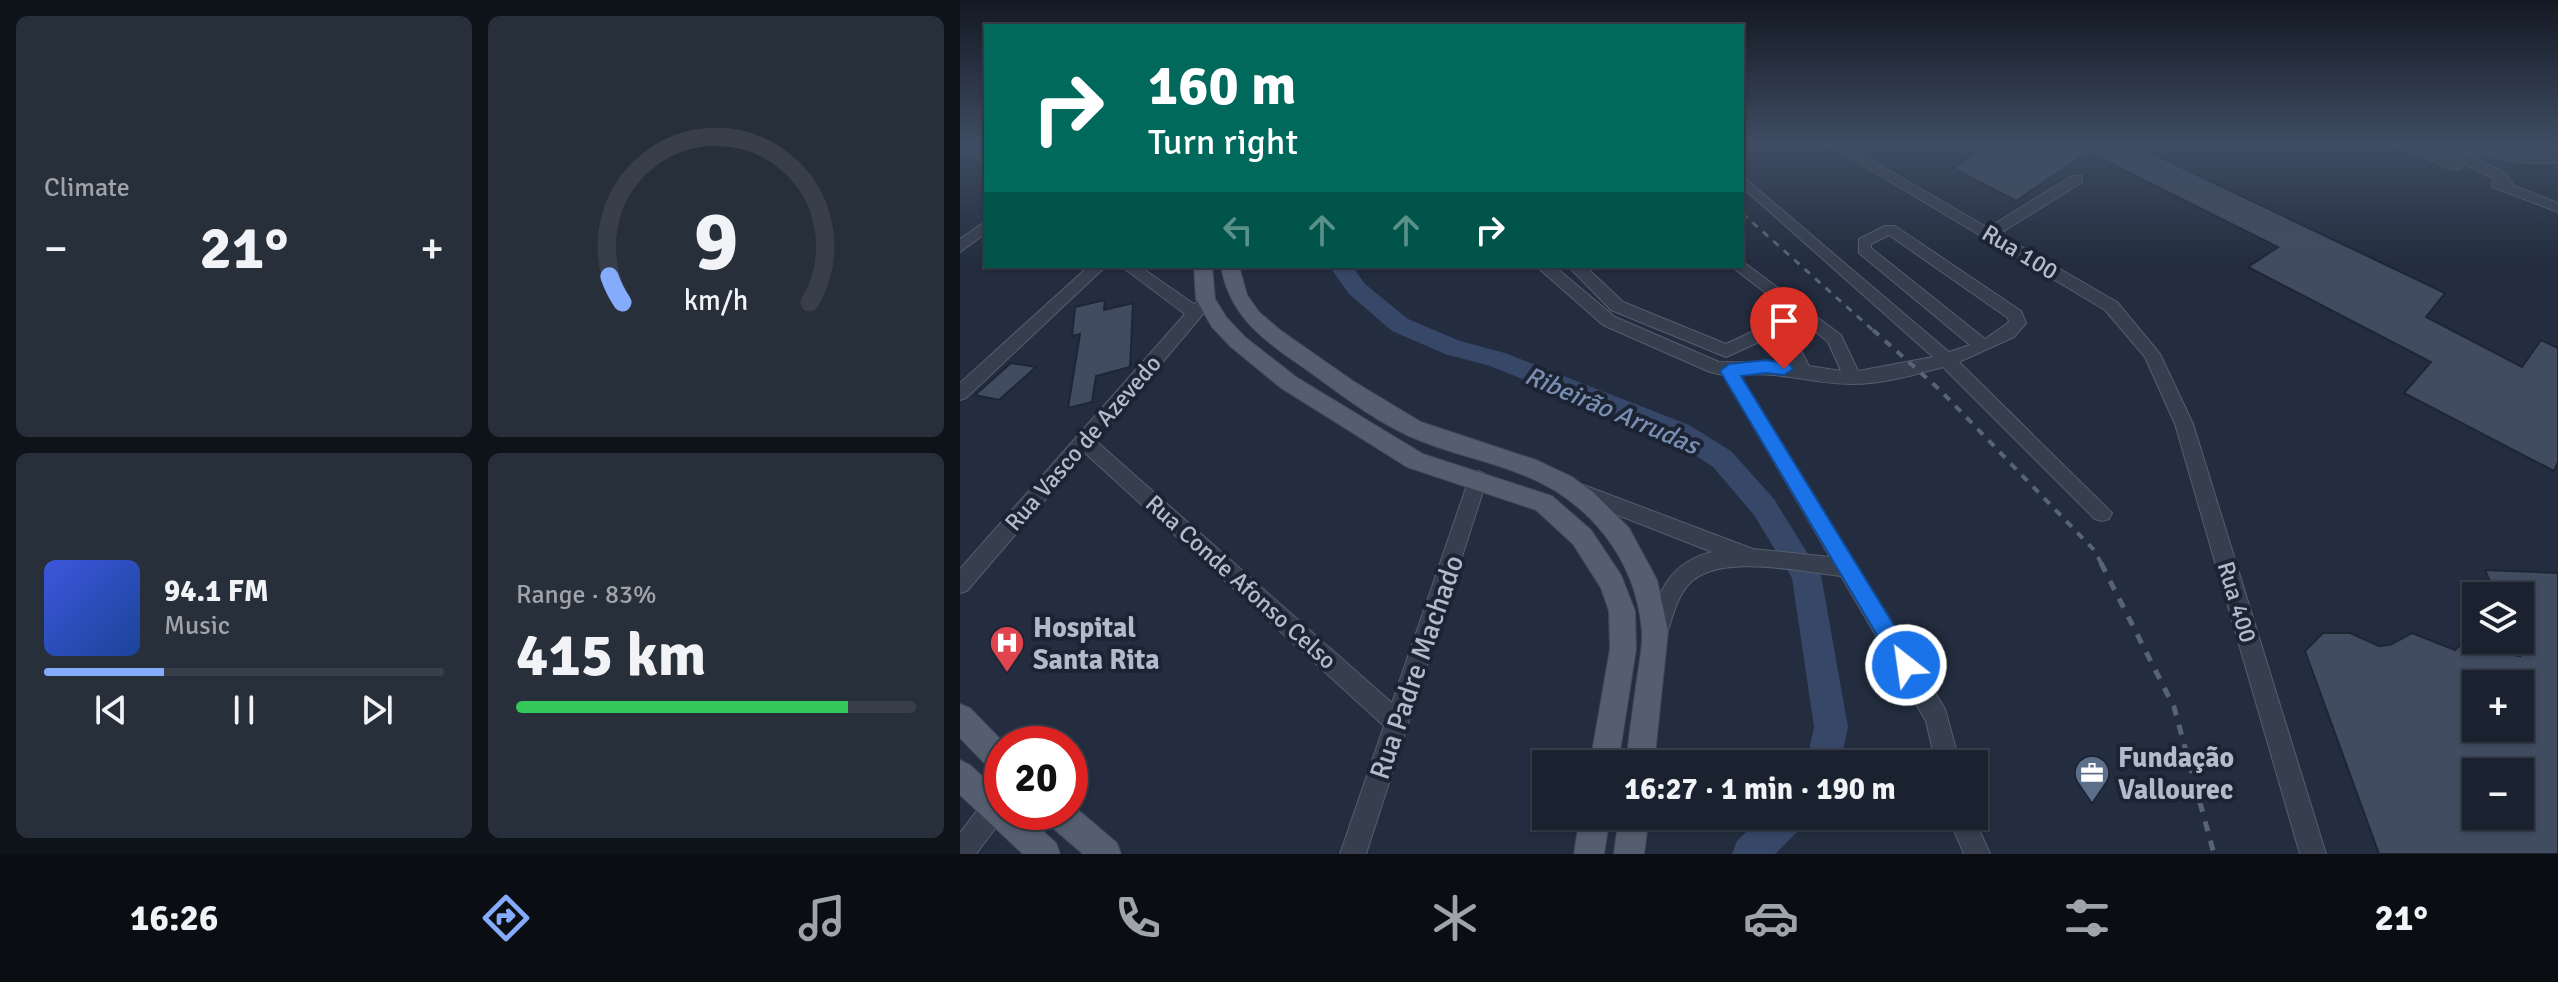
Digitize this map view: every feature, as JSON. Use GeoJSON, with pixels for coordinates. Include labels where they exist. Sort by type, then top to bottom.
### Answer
{"type":"FeatureCollection","features":[{"type":"Feature","properties":{"kind":"main road"},"geometry":{"type":"LineString","coordinates":[[1203,268],[1200,307],[1244,350],[1390,448],[1415,461],[1544,503],[1582,537],[1612,583],[1622,611],[1623,649],[1606,750]]}},
{"type":"Feature","properties":{"kind":"main road"},"geometry":{"type":"LineString","coordinates":[[1230,268],[1233,289],[1248,313],[1271,335],[1382,411],[1430,436],[1541,471],[1580,491],[1605,516],[1631,550],[1651,600],[1656,634],[1642,750]]}},
{"type":"Feature","properties":{"kind":"main road"},"geometry":{"type":"LineString","coordinates":[[960,718],[984,743]]}},
{"type":"Feature","properties":{"kind":"main road"},"geometry":{"type":"LineString","coordinates":[[960,775],[984,799]]}},
{"type":"Feature","properties":{"kind":"main road"},"geometry":{"type":"LineString","coordinates":[[1018,830],[1045,854]]}},
{"type":"Feature","properties":{"kind":"main road"},"geometry":{"type":"LineString","coordinates":[[1079,830],[1106,854]]}},
{"type":"Feature","properties":{"kind":"main road"},"geometry":{"type":"LineString","coordinates":[[1589,854],[1593,830]]}},
{"type":"Feature","properties":{"kind":"main road"},"geometry":{"type":"LineString","coordinates":[[1629,854],[1632,830]]}},
{"type":"Feature","properties":{"kind":"street"},"geometry":{"type":"LineString","coordinates":[[1745,183],[1947,360],[2102,513]]}},
{"type":"Feature","properties":{"kind":"street","name":"Rua 100"},"geometry":{"type":"LineString","coordinates":[[1903,183],[2111,306],[2152,354]]}},
{"type":"Feature","properties":{"kind":"street"},"geometry":{"type":"LineString","coordinates":[[1990,233],[2071,183]]}},
{"type":"Feature","properties":{"kind":"street"},"geometry":{"type":"LineString","coordinates":[[2496,183],[2558,208]]}},
{"type":"Feature","properties":{"kind":"street"},"geometry":{"type":"LineString","coordinates":[[2505,183],[2509,188]]}},
{"type":"Feature","properties":{"kind":"street"},"geometry":{"type":"LineString","coordinates":[[960,247],[984,228]]}},
{"type":"Feature","properties":{"kind":"street"},"geometry":{"type":"LineString","coordinates":[[1546,268],[1609,321],[1729,371],[1766,366],[1853,378],[1947,360],[1983,346],[2015,330],[2018,323],[2015,315],[1895,231],[1887,229],[1864,242],[1864,250],[1983,346]]}},
{"type":"Feature","properties":{"kind":"street"},"geometry":{"type":"LineString","coordinates":[[960,393],[1096,268]]}},
{"type":"Feature","properties":{"kind":"street"},"geometry":{"type":"LineString","coordinates":[[1132,268],[1200,307]]}},
{"type":"Feature","properties":{"kind":"street"},"geometry":{"type":"LineString","coordinates":[[1578,268],[1617,306],[1722,351],[1731,350],[1804,314]]}},
{"type":"Feature","properties":{"kind":"street"},"geometry":{"type":"LineString","coordinates":[[1744,268],[1825,330],[1841,348],[1853,378]]}},
{"type":"Feature","properties":{"kind":"street","name":"Rua Vasco de Azevedo"},"geometry":{"type":"LineString","coordinates":[[960,584],[1200,307]]}},
{"type":"Feature","properties":{"kind":"street"},"geometry":{"type":"LineString","coordinates":[[1773,330],[1791,347],[1803,371]]}},
{"type":"Feature","properties":{"kind":"street"},"geometry":{"type":"LineString","coordinates":[[1791,347],[1825,330]]}},
{"type":"Feature","properties":{"kind":"street","name":"Rua 400"},"geometry":{"type":"LineString","coordinates":[[2152,354],[2184,424],[2313,854]]}},
{"type":"Feature","properties":{"kind":"street"},"geometry":{"type":"LineString","coordinates":[[1729,371],[1841,567],[1937,717],[1945,750]]}},
{"type":"Feature","properties":{"kind":"street","name":"Rua Conde Afonso Celso"},"geometry":{"type":"LineString","coordinates":[[1085,442],[1396,722]]}},
{"type":"Feature","properties":{"kind":"street","name":"Rua Padre Machado"},"geometry":{"type":"LineString","coordinates":[[1353,854],[1478,479]]}},
{"type":"Feature","properties":{"kind":"street"},"geometry":{"type":"LineString","coordinates":[[1580,491],[1642,518],[1763,559]]}},
{"type":"Feature","properties":{"kind":"street"},"geometry":{"type":"LineString","coordinates":[[1656,634],[1672,587],[1690,568],[1711,559],[1763,559],[1841,567]]}},
{"type":"Feature","properties":{"kind":"street"},"geometry":{"type":"LineString","coordinates":[[960,854],[984,822]]}},
{"type":"Feature","properties":{"kind":"street"},"geometry":{"type":"LineString","coordinates":[[1966,830],[1977,854]]}},
{"type":"Feature","properties":{"kind":"building"},"geometry":{"type":"Polygon","coordinates":[[[1981,183],[2043,183],[2016,201],[1981,183]]]}},
{"type":"Feature","properties":{"kind":"building"},"geometry":{"type":"Polygon","coordinates":[[[2150,183],[2214,183],[2445,293],[2426,317],[2522,367],[2541,340],[2558,348],[2558,462],[2554,471],[2404,393],[2431,362],[2248,267],[2278,247],[2150,183]]]}},
{"type":"Feature","properties":{"kind":"building"},"geometry":{"type":"Polygon","coordinates":[[[1105,300],[1104,310],[1133,303],[1130,367],[1096,376],[1092,402],[1068,408],[1080,334],[1072,336],[1075,307],[1105,300]]]}},
{"type":"Feature","properties":{"kind":"building"},"geometry":{"type":"Polygon","coordinates":[[[1011,363],[1036,367],[999,400],[975,395],[1011,363]]]}},
{"type":"Feature","properties":{"kind":"building"},"geometry":{"type":"Polygon","coordinates":[[[2485,570],[2558,573],[2558,854],[2379,854],[2305,651],[2323,633],[2350,633],[2379,646],[2390,645],[2412,633],[2455,650],[2462,643],[2462,654],[2534,654],[2534,582],[2490,582],[2485,570]]]}},
{"type":"Feature","properties":{"kind":"waterway","name":"Ribeirão Arrudas"},"geometry":{"type":"LineString","coordinates":[[1341,268],[1357,289],[1400,325],[1454,348],[1496,359],[1680,432],[1722,459],[1764,507],[1806,575],[1831,727],[1826,750]]}},
{"type":"Feature","properties":{"kind":"waterway","name":"Ribeirão Arrudas"},"geometry":{"type":"LineString","coordinates":[[1750,854],[1773,830]]}},
{"type":"Feature","properties":{"kind":"railway"},"geometry":{"type":"LineString","coordinates":[[1744,215],[1875,332]]}},
{"type":"Feature","properties":{"kind":"railway"},"geometry":{"type":"LineString","coordinates":[[1873,330],[1940,390],[2095,551],[2101,563]]}},
{"type":"Feature","properties":{"kind":"railway"},"geometry":{"type":"LineString","coordinates":[[2101,563],[2174,707],[2214,854]]}},
{"type":"Feature","properties":{"kind":"place","name":"Hospital Santa Rita"},"geometry":{"type":"Point","coordinates":[1007,674]}},
{"type":"Feature","properties":{"kind":"place","name":"Fundação Vallourec"},"geometry":{"type":"Point","coordinates":[2092,804]}},
{"type":"Feature","properties":{"kind":"route"},"geometry":{"type":"LineString","coordinates":[[1784,369],[1766,366],[1729,371],[1906,665]]}}]}
